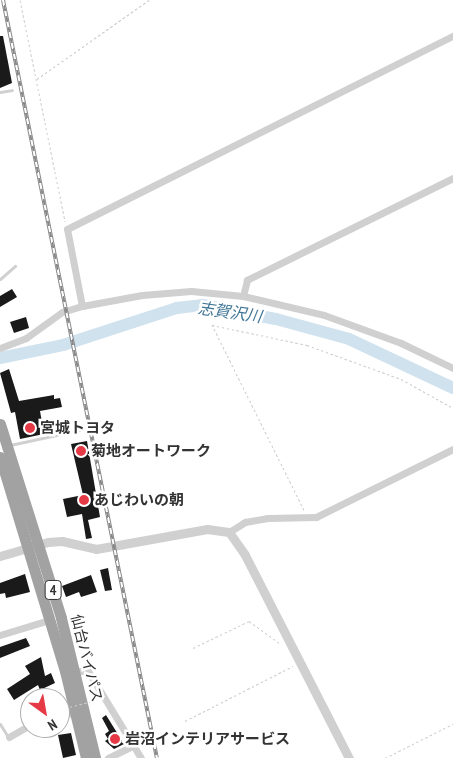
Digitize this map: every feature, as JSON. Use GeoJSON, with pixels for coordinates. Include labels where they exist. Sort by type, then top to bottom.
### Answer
{"type":"FeatureCollection","features":[{"type":"Feature","properties":{"kind":"highway","name":"仙台バイパス"},"geometry":{"type":"LineString","coordinates":[[0,424],[33,546],[50,620],[63,688]]}},
{"type":"Feature","properties":{"kind":"highway","name":"仙台バイパス"},"geometry":{"type":"LineString","coordinates":[[0,456],[76,671],[95,758]]}},
{"type":"Feature","properties":{"kind":"highway","name":"仙台バイパス"},"geometry":{"type":"LineString","coordinates":[[70,719],[86,758]]}},
{"type":"Feature","properties":{"kind":"street"},"geometry":{"type":"LineString","coordinates":[[82,306],[67,229],[453,36]]}},
{"type":"Feature","properties":{"kind":"street"},"geometry":{"type":"LineString","coordinates":[[243,296],[247,280],[453,178]]}},
{"type":"Feature","properties":{"kind":"street"},"geometry":{"type":"LineString","coordinates":[[0,348],[26,338],[62,312],[82,306],[142,294],[191,291],[243,296],[324,315],[401,343],[453,368]]}},
{"type":"Feature","properties":{"kind":"street"},"geometry":{"type":"LineString","coordinates":[[229,532],[245,522],[316,517],[453,449]]}},
{"type":"Feature","properties":{"kind":"street"},"geometry":{"type":"LineString","coordinates":[[0,556],[33,546],[62,541],[96,549],[207,529],[229,532],[238,540],[349,758]]}},
{"type":"Feature","properties":{"kind":"street"},"geometry":{"type":"LineString","coordinates":[[0,635],[50,620]]}},
{"type":"Feature","properties":{"kind":"street"},"geometry":{"type":"LineString","coordinates":[[76,671],[88,671],[140,758]]}},
{"type":"Feature","properties":{"kind":"street"},"geometry":{"type":"LineString","coordinates":[[9,737],[20,731]]}},
{"type":"Feature","properties":{"kind":"street"},"geometry":{"type":"LineString","coordinates":[[108,758],[133,746]]}},
{"type":"Feature","properties":{"kind":"lane"},"geometry":{"type":"LineString","coordinates":[[0,92],[12,90]]}},
{"type":"Feature","properties":{"kind":"lane"},"geometry":{"type":"LineString","coordinates":[[0,279],[15,266]]}},
{"type":"Feature","properties":{"kind":"lane"},"geometry":{"type":"LineString","coordinates":[[7,446],[80,430]]}},
{"type":"Feature","properties":{"kind":"lane"},"geometry":{"type":"LineString","coordinates":[[0,724],[9,737]]}},
{"type":"Feature","properties":{"kind":"path"},"geometry":{"type":"LineString","coordinates":[[20,0],[67,229]]}},
{"type":"Feature","properties":{"kind":"path"},"geometry":{"type":"LineString","coordinates":[[36,80],[149,0]]}},
{"type":"Feature","properties":{"kind":"path"},"geometry":{"type":"LineString","coordinates":[[308,517],[212,325],[307,345],[401,380],[453,408]]}},
{"type":"Feature","properties":{"kind":"path"},"geometry":{"type":"LineString","coordinates":[[193,648],[249,621],[281,644],[289,641]]}},
{"type":"Feature","properties":{"kind":"path"},"geometry":{"type":"LineString","coordinates":[[185,721],[300,662]]}},
{"type":"Feature","properties":{"kind":"path"},"geometry":{"type":"LineString","coordinates":[[70,711],[94,701]]}},
{"type":"Feature","properties":{"kind":"path"},"geometry":{"type":"LineString","coordinates":[[385,758],[453,724]]}},
{"type":"Feature","properties":{"kind":"building"},"geometry":{"type":"Polygon","coordinates":[[[0,36],[3,36],[12,83],[0,88],[0,36]]]}},
{"type":"Feature","properties":{"kind":"building"},"geometry":{"type":"Polygon","coordinates":[[[12,289],[17,297],[0,307],[0,296],[12,289]]]}},
{"type":"Feature","properties":{"kind":"building"},"geometry":{"type":"Polygon","coordinates":[[[26,317],[29,328],[14,333],[10,322],[26,317]]]}},
{"type":"Feature","properties":{"kind":"building"},"geometry":{"type":"Polygon","coordinates":[[[9,369],[19,401],[54,395],[54,399],[60,398],[62,407],[40,411],[44,434],[20,439],[15,412],[11,413],[0,373],[9,369]]]}},
{"type":"Feature","properties":{"kind":"building"},"geometry":{"type":"Polygon","coordinates":[[[87,441],[100,517],[88,520],[92,538],[86,539],[82,514],[67,517],[63,499],[83,495],[71,444],[87,441]]]}},
{"type":"Feature","properties":{"kind":"building"},"geometry":{"type":"Polygon","coordinates":[[[108,568],[112,590],[105,591],[100,570],[108,568]]]}},
{"type":"Feature","properties":{"kind":"building"},"geometry":{"type":"Polygon","coordinates":[[[25,574],[30,592],[6,598],[5,593],[0,594],[0,583],[25,574]]]}},
{"type":"Feature","properties":{"kind":"building"},"geometry":{"type":"Polygon","coordinates":[[[91,575],[97,592],[81,597],[79,592],[66,597],[62,586],[91,575]]]}},
{"type":"Feature","properties":{"kind":"building"},"geometry":{"type":"Polygon","coordinates":[[[26,638],[30,646],[0,658],[0,647],[26,638]]]}},
{"type":"Feature","properties":{"kind":"building"},"geometry":{"type":"Polygon","coordinates":[[[41,657],[45,676],[51,673],[55,683],[44,688],[39,688],[38,685],[33,688],[20,688],[20,696],[14,700],[7,689],[30,674],[25,666],[41,657]]]}},
{"type":"Feature","properties":{"kind":"building"},"geometry":{"type":"Polygon","coordinates":[[[106,715],[124,744],[114,749],[105,741],[108,739],[105,734],[109,731],[102,718],[106,715]]]}},
{"type":"Feature","properties":{"kind":"building"},"geometry":{"type":"Polygon","coordinates":[[[70,733],[76,755],[63,758],[59,738],[70,738],[70,733]]]}},
{"type":"Feature","properties":{"kind":"waterway","name":"志賀沢川"},"geometry":{"type":"LineString","coordinates":[[0,358],[63,345],[177,308],[203,305],[276,319],[349,339],[453,388]]}},
{"type":"Feature","properties":{"kind":"railway"},"geometry":{"type":"LineString","coordinates":[[3,0],[157,758]]}},
{"type":"Feature","properties":{"kind":"place","name":"宮城トヨタ"},"geometry":{"type":"Point","coordinates":[30,428]}},
{"type":"Feature","properties":{"kind":"place","name":"菊地オートワーク"},"geometry":{"type":"Point","coordinates":[81,451]}},
{"type":"Feature","properties":{"kind":"place","name":"あじわいの朝"},"geometry":{"type":"Point","coordinates":[84,500]}},
{"type":"Feature","properties":{"kind":"place","name":"岩沼インテリアサービス"},"geometry":{"type":"Point","coordinates":[115,739]}}]}
